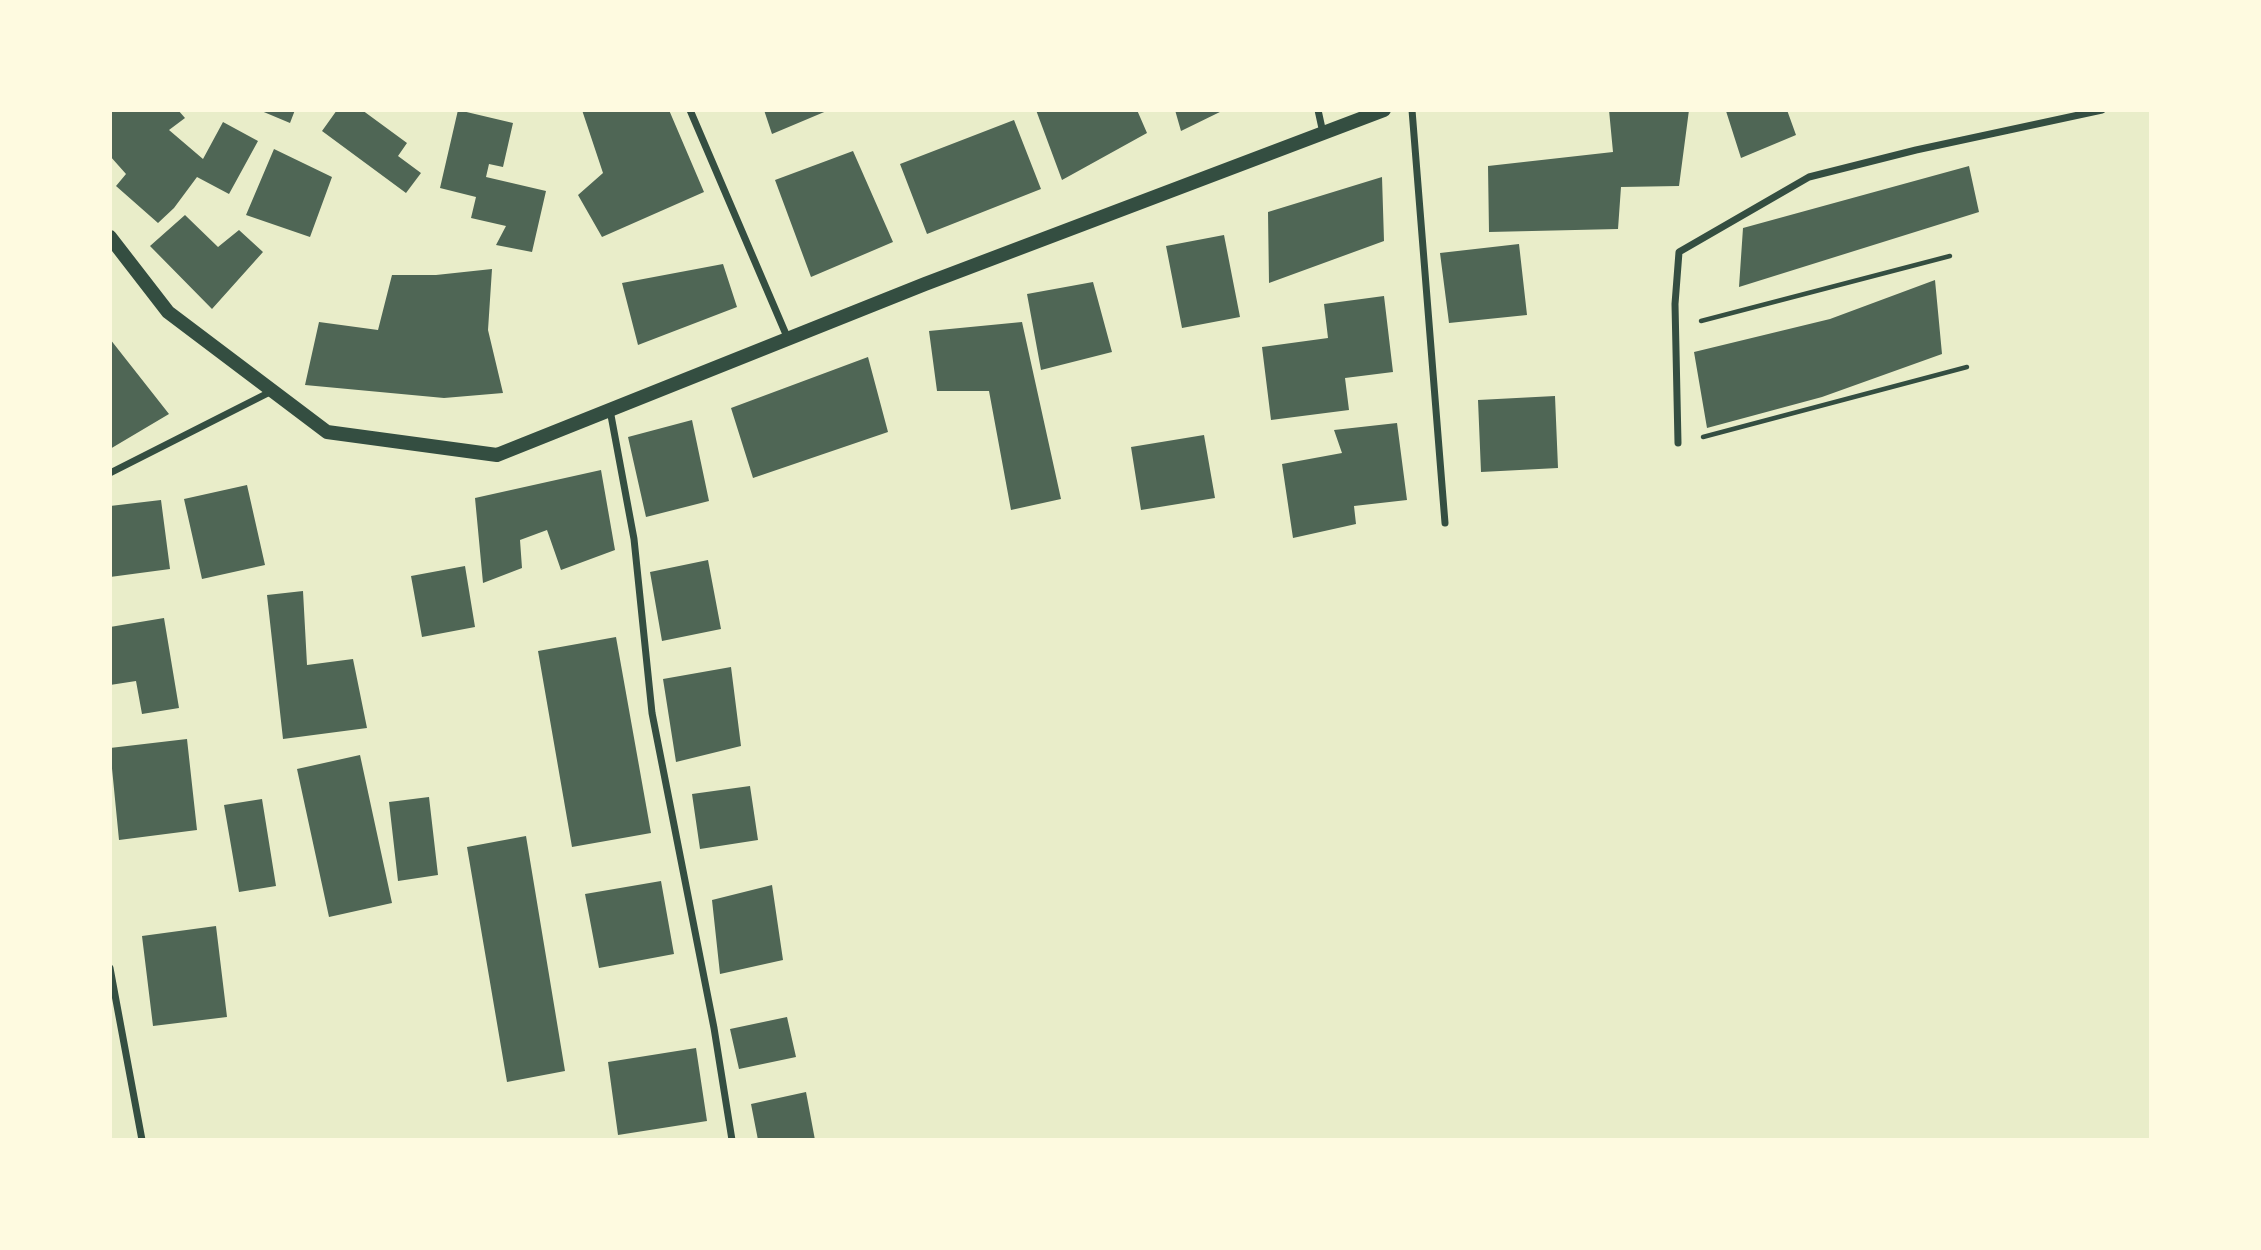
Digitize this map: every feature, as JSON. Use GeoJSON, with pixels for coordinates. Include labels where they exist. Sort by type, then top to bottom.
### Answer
{"type":"FeatureCollection","features":[{"type":"Feature","properties":{"kind":"main road"},"geometry":{"type":"LineString","coordinates":[[110,237],[168,312],[327,432],[498,455],[938,279],[1384,110]]}},
{"type":"Feature","properties":{"kind":"street"},"geometry":{"type":"LineString","coordinates":[[690,110],[788,338]]}},
{"type":"Feature","properties":{"kind":"street"},"geometry":{"type":"LineString","coordinates":[[1318,110],[1323,134]]}},
{"type":"Feature","properties":{"kind":"street"},"geometry":{"type":"LineString","coordinates":[[1412,110],[1446,523]]}},
{"type":"Feature","properties":{"kind":"street"},"geometry":{"type":"LineString","coordinates":[[1678,443],[1676,327],[1679,252],[1809,177],[1916,150],[2102,110]]}},
{"type":"Feature","properties":{"kind":"street"},"geometry":{"type":"LineString","coordinates":[[110,473],[273,391]]}},
{"type":"Feature","properties":{"kind":"street"},"geometry":{"type":"LineString","coordinates":[[610,410],[634,539],[652,713],[706,989],[732,1140]]}},
{"type":"Feature","properties":{"kind":"street"},"geometry":{"type":"LineString","coordinates":[[110,968],[142,1140]]}},
{"type":"Feature","properties":{"kind":"path"},"geometry":{"type":"LineString","coordinates":[[1676,327],[1950,256]]}},
{"type":"Feature","properties":{"kind":"path"},"geometry":{"type":"LineString","coordinates":[[1678,443],[1967,367]]}},
{"type":"Feature","properties":{"kind":"building"},"geometry":{"type":"Polygon","coordinates":[[[110,110],[178,110],[185,118],[169,130],[203,159],[223,122],[258,141],[229,194],[197,177],[174,208],[158,223],[116,186],[126,174],[110,156],[110,110]]]}},
{"type":"Feature","properties":{"kind":"building"},"geometry":{"type":"Polygon","coordinates":[[[259,110],[295,110],[290,123],[259,110]]]}},
{"type":"Feature","properties":{"kind":"building"},"geometry":{"type":"Polygon","coordinates":[[[337,110],[362,110],[407,143],[398,156],[421,173],[406,193],[322,131],[337,110]]]}},
{"type":"Feature","properties":{"kind":"building"},"geometry":{"type":"Polygon","coordinates":[[[458,110],[513,123],[503,167],[489,164],[486,177],[546,191],[532,252],[496,245],[506,226],[471,218],[476,197],[440,188],[458,110]]]}},
{"type":"Feature","properties":{"kind":"building"},"geometry":{"type":"Polygon","coordinates":[[[582,110],[669,110],[704,192],[602,237],[578,195],[603,173],[582,110]]]}},
{"type":"Feature","properties":{"kind":"building"},"geometry":{"type":"Polygon","coordinates":[[[764,110],[829,110],[772,134],[764,110]]]}},
{"type":"Feature","properties":{"kind":"building"},"geometry":{"type":"Polygon","coordinates":[[[1036,110],[1137,110],[1147,133],[1062,180],[1036,110]]]}},
{"type":"Feature","properties":{"kind":"building"},"geometry":{"type":"Polygon","coordinates":[[[1175,110],[1224,110],[1181,131],[1175,110]]]}},
{"type":"Feature","properties":{"kind":"building"},"geometry":{"type":"Polygon","coordinates":[[[1609,110],[1689,110],[1679,186],[1621,187],[1618,229],[1489,232],[1488,166],[1613,152],[1609,110]]]}},
{"type":"Feature","properties":{"kind":"building"},"geometry":{"type":"Polygon","coordinates":[[[1787,110],[1796,135],[1741,158],[1726,111],[1787,110]]]}},
{"type":"Feature","properties":{"kind":"building"},"geometry":{"type":"Polygon","coordinates":[[[1014,120],[1041,189],[927,234],[900,164],[1014,120]]]}},
{"type":"Feature","properties":{"kind":"building"},"geometry":{"type":"Polygon","coordinates":[[[274,149],[332,177],[310,237],[246,215],[274,149]]]}},
{"type":"Feature","properties":{"kind":"building"},"geometry":{"type":"Polygon","coordinates":[[[853,151],[893,242],[811,277],[775,180],[853,151]]]}},
{"type":"Feature","properties":{"kind":"building"},"geometry":{"type":"Polygon","coordinates":[[[1969,166],[1979,212],[1739,287],[1743,228],[1969,166]]]}},
{"type":"Feature","properties":{"kind":"building"},"geometry":{"type":"Polygon","coordinates":[[[1382,177],[1384,241],[1269,283],[1268,212],[1382,177]]]}},
{"type":"Feature","properties":{"kind":"building"},"geometry":{"type":"Polygon","coordinates":[[[185,215],[218,247],[239,230],[263,252],[212,309],[150,246],[185,215]]]}},
{"type":"Feature","properties":{"kind":"building"},"geometry":{"type":"Polygon","coordinates":[[[1224,235],[1240,317],[1182,328],[1166,246],[1224,235]]]}},
{"type":"Feature","properties":{"kind":"building"},"geometry":{"type":"Polygon","coordinates":[[[1519,244],[1527,315],[1449,323],[1440,253],[1519,244]]]}},
{"type":"Feature","properties":{"kind":"building"},"geometry":{"type":"Polygon","coordinates":[[[723,264],[737,307],[638,345],[622,283],[723,264]]]}},
{"type":"Feature","properties":{"kind":"building"},"geometry":{"type":"Polygon","coordinates":[[[492,269],[488,330],[503,393],[444,398],[305,385],[319,322],[378,330],[392,275],[436,275],[492,269]]]}},
{"type":"Feature","properties":{"kind":"building"},"geometry":{"type":"Polygon","coordinates":[[[1935,280],[1942,354],[1822,397],[1707,428],[1694,352],[1830,319],[1935,280]]]}},
{"type":"Feature","properties":{"kind":"building"},"geometry":{"type":"Polygon","coordinates":[[[1093,282],[1112,352],[1041,370],[1027,294],[1093,282]]]}},
{"type":"Feature","properties":{"kind":"building"},"geometry":{"type":"Polygon","coordinates":[[[1384,296],[1393,372],[1345,378],[1349,410],[1271,420],[1262,347],[1328,338],[1324,304],[1384,296]]]}},
{"type":"Feature","properties":{"kind":"building"},"geometry":{"type":"Polygon","coordinates":[[[1022,322],[1061,499],[1011,510],[989,391],[937,391],[929,331],[1022,322]]]}},
{"type":"Feature","properties":{"kind":"building"},"geometry":{"type":"Polygon","coordinates":[[[110,339],[169,414],[110,449],[110,339]]]}},
{"type":"Feature","properties":{"kind":"building"},"geometry":{"type":"Polygon","coordinates":[[[868,357],[888,432],[753,478],[731,408],[868,357]]]}},
{"type":"Feature","properties":{"kind":"building"},"geometry":{"type":"Polygon","coordinates":[[[1555,396],[1558,468],[1481,472],[1478,400],[1555,396]]]}},
{"type":"Feature","properties":{"kind":"building"},"geometry":{"type":"Polygon","coordinates":[[[692,420],[709,501],[646,517],[628,437],[692,420]]]}},
{"type":"Feature","properties":{"kind":"building"},"geometry":{"type":"Polygon","coordinates":[[[1397,423],[1407,500],[1354,506],[1356,524],[1293,538],[1282,464],[1342,453],[1334,430],[1397,423]]]}},
{"type":"Feature","properties":{"kind":"building"},"geometry":{"type":"Polygon","coordinates":[[[1204,435],[1215,498],[1141,510],[1131,447],[1204,435]]]}},
{"type":"Feature","properties":{"kind":"building"},"geometry":{"type":"Polygon","coordinates":[[[601,470],[615,550],[561,570],[547,530],[520,540],[522,568],[483,583],[475,498],[601,470]]]}},
{"type":"Feature","properties":{"kind":"building"},"geometry":{"type":"Polygon","coordinates":[[[247,485],[265,565],[202,579],[184,499],[247,485]]]}},
{"type":"Feature","properties":{"kind":"building"},"geometry":{"type":"Polygon","coordinates":[[[161,500],[170,569],[110,577],[110,506],[161,500]]]}},
{"type":"Feature","properties":{"kind":"building"},"geometry":{"type":"Polygon","coordinates":[[[708,560],[721,629],[662,641],[650,572],[708,560]]]}},
{"type":"Feature","properties":{"kind":"building"},"geometry":{"type":"Polygon","coordinates":[[[465,566],[475,627],[422,637],[411,576],[465,566]]]}},
{"type":"Feature","properties":{"kind":"building"},"geometry":{"type":"Polygon","coordinates":[[[303,591],[307,665],[353,659],[367,728],[283,739],[267,595],[303,591]]]}},
{"type":"Feature","properties":{"kind":"building"},"geometry":{"type":"Polygon","coordinates":[[[164,618],[179,708],[142,714],[136,681],[110,685],[110,627],[164,618]]]}},
{"type":"Feature","properties":{"kind":"building"},"geometry":{"type":"Polygon","coordinates":[[[616,637],[651,833],[572,847],[538,651],[616,637]]]}},
{"type":"Feature","properties":{"kind":"building"},"geometry":{"type":"Polygon","coordinates":[[[731,667],[741,746],[676,762],[663,679],[731,667]]]}},
{"type":"Feature","properties":{"kind":"building"},"geometry":{"type":"Polygon","coordinates":[[[187,739],[197,830],[119,840],[110,748],[187,739]]]}},
{"type":"Feature","properties":{"kind":"building"},"geometry":{"type":"Polygon","coordinates":[[[360,755],[392,903],[329,917],[297,769],[360,755]]]}},
{"type":"Feature","properties":{"kind":"building"},"geometry":{"type":"Polygon","coordinates":[[[750,786],[758,840],[700,849],[692,794],[750,786]]]}},
{"type":"Feature","properties":{"kind":"building"},"geometry":{"type":"Polygon","coordinates":[[[429,797],[438,875],[398,881],[389,802],[429,797]]]}},
{"type":"Feature","properties":{"kind":"building"},"geometry":{"type":"Polygon","coordinates":[[[262,799],[276,886],[239,892],[224,805],[262,799]]]}},
{"type":"Feature","properties":{"kind":"building"},"geometry":{"type":"Polygon","coordinates":[[[526,836],[565,1071],[507,1082],[467,847],[526,836]]]}},
{"type":"Feature","properties":{"kind":"building"},"geometry":{"type":"Polygon","coordinates":[[[661,881],[674,954],[599,968],[585,894],[661,881]]]}},
{"type":"Feature","properties":{"kind":"building"},"geometry":{"type":"Polygon","coordinates":[[[772,885],[783,960],[720,974],[712,900],[772,885]]]}},
{"type":"Feature","properties":{"kind":"building"},"geometry":{"type":"Polygon","coordinates":[[[216,926],[227,1017],[153,1026],[142,936],[216,926]]]}},
{"type":"Feature","properties":{"kind":"building"},"geometry":{"type":"Polygon","coordinates":[[[787,1017],[796,1057],[739,1069],[730,1029],[787,1017]]]}},
{"type":"Feature","properties":{"kind":"building"},"geometry":{"type":"Polygon","coordinates":[[[696,1048],[707,1121],[618,1135],[608,1062],[696,1048]]]}},
{"type":"Feature","properties":{"kind":"building"},"geometry":{"type":"Polygon","coordinates":[[[806,1092],[815,1140],[758,1140],[751,1104],[806,1092]]]}}]}
